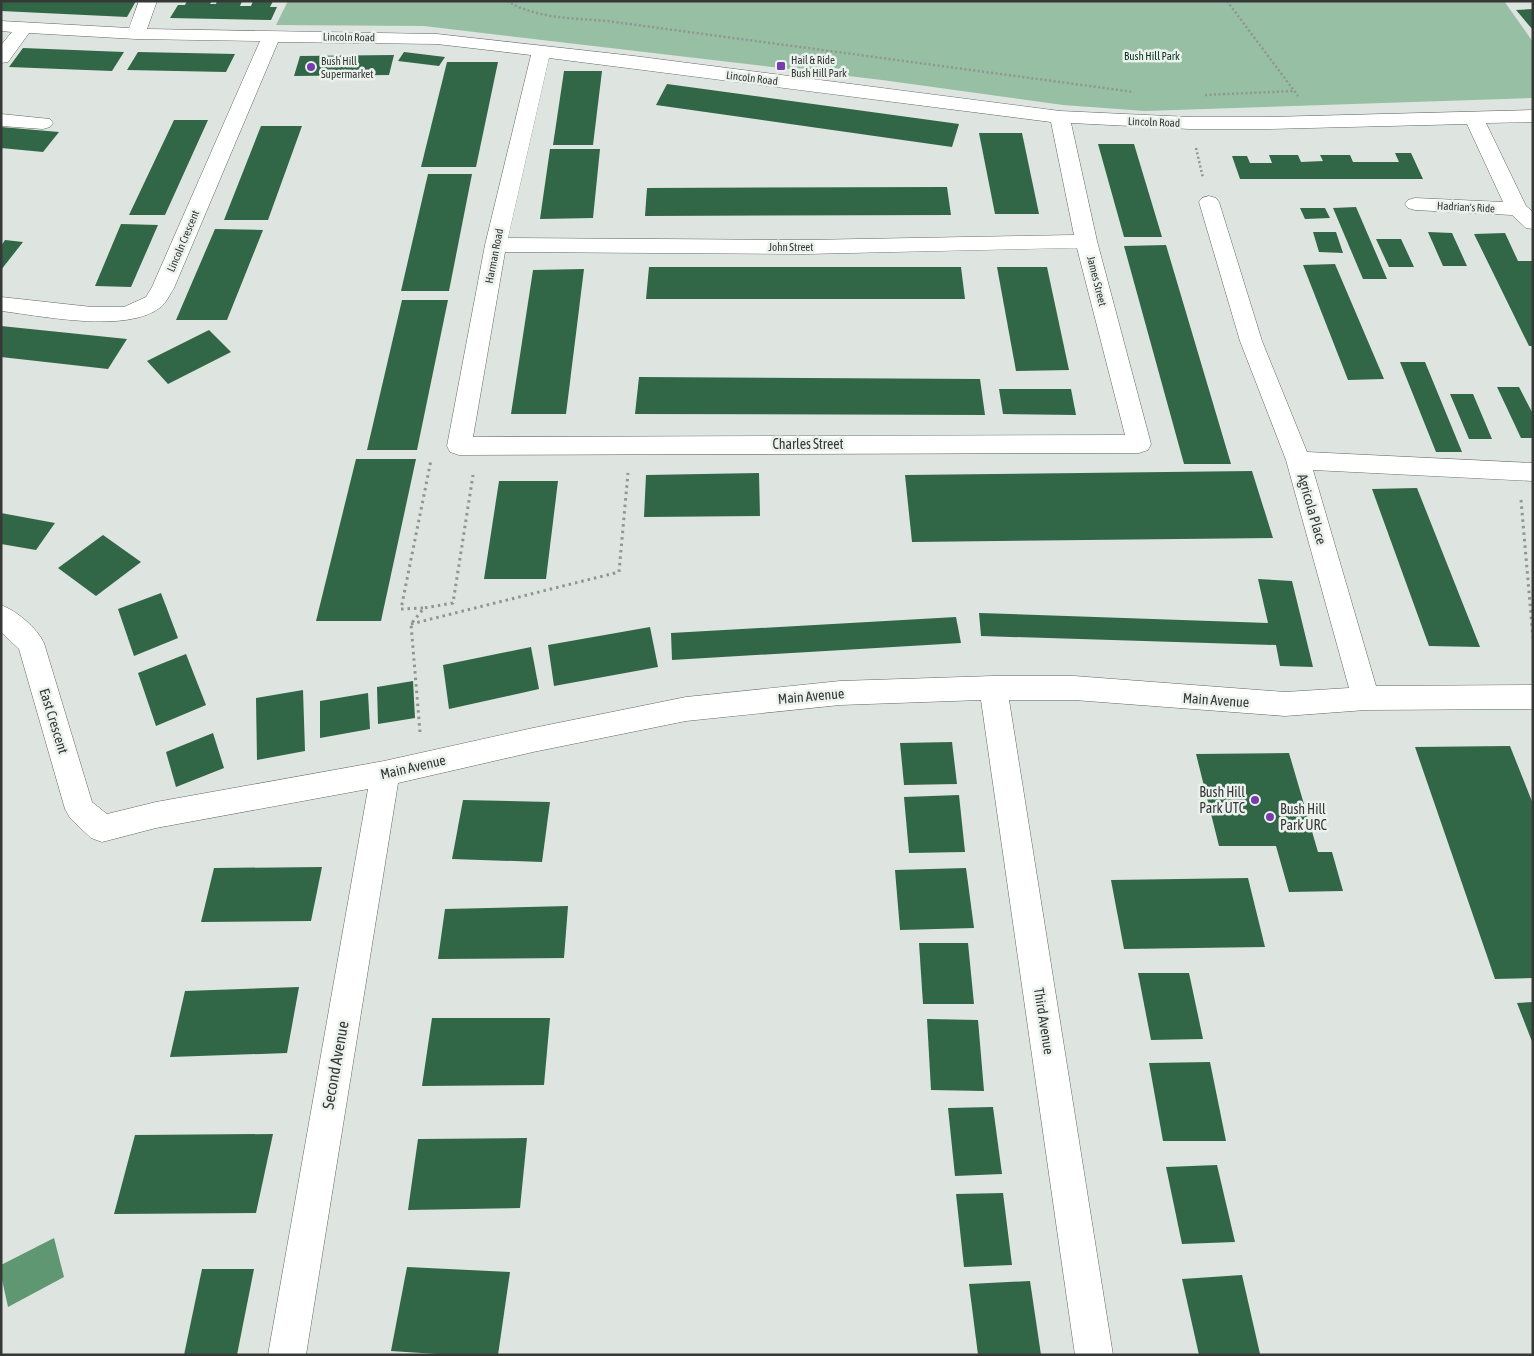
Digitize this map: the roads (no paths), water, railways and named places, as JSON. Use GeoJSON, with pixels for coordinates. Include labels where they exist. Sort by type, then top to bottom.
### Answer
{"type":"FeatureCollection","features":[{"type":"Feature","properties":{"kind":"street"},"geometry":{"type":"LineString","coordinates":[[136,34],[148,1]]}},
{"type":"Feature","properties":{"kind":"street","name":"Lincoln Road"},"geometry":{"type":"LineString","coordinates":[[1,26],[136,34],[436,39],[1060,118],[1190,123],[1269,123],[1533,116]]}},
{"type":"Feature","properties":{"kind":"street"},"geometry":{"type":"LineString","coordinates":[[1,58],[24,28]]}},
{"type":"Feature","properties":{"kind":"street","name":"Lincoln Crescent"},"geometry":{"type":"LineString","coordinates":[[1,304],[92,314],[127,314],[154,302],[163,288],[270,36]]}},
{"type":"Feature","properties":{"kind":"street","name":"Harman Road"},"geometry":{"type":"LineString","coordinates":[[468,446],[496,245],[541,51]]}},
{"type":"Feature","properties":{"kind":"street","name":"James Street"},"geometry":{"type":"LineString","coordinates":[[1060,118],[1086,241],[1138,444]]}},
{"type":"Feature","properties":{"kind":"street","name":"Hadrian's Ride"},"geometry":{"type":"LineString","coordinates":[[1474,118],[1516,209],[1533,223]]}},
{"type":"Feature","properties":{"kind":"street"},"geometry":{"type":"LineString","coordinates":[[1,120],[44,123]]}},
{"type":"Feature","properties":{"kind":"street"},"geometry":{"type":"LineString","coordinates":[[1209,202],[1251,341],[1298,460]]}},
{"type":"Feature","properties":{"kind":"street","name":"Hadrian's Ride"},"geometry":{"type":"LineString","coordinates":[[1415,204],[1516,209]]}},
{"type":"Feature","properties":{"kind":"street","name":"John Street"},"geometry":{"type":"LineString","coordinates":[[496,245],[806,247],[1086,241]]}},
{"type":"Feature","properties":{"kind":"street","name":"Charles Street"},"geometry":{"type":"LineString","coordinates":[[468,446],[1138,444]]}},
{"type":"Feature","properties":{"kind":"street","name":"Agricola Place"},"geometry":{"type":"LineString","coordinates":[[1366,698],[1298,460],[1526,472]]}},
{"type":"Feature","properties":{"kind":"street","name":"East Crescent"},"geometry":{"type":"LineString","coordinates":[[1,616],[31,643],[80,809],[102,829]]}},
{"type":"Feature","properties":{"kind":"street","name":"Main Avenue"},"geometry":{"type":"LineString","coordinates":[[102,829],[156,816],[384,774],[532,740],[686,709],[840,693],[993,688],[1074,688],[1285,704],[1366,698],[1533,697]]}},
{"type":"Feature","properties":{"kind":"street","name":"Third Avenue"},"geometry":{"type":"LineString","coordinates":[[993,688],[1094,1355]]}},
{"type":"Feature","properties":{"kind":"street","name":"Second Avenue"},"geometry":{"type":"LineString","coordinates":[[287,1355],[383,790],[384,774]]}},
{"type":"Feature","properties":{"kind":"place","name":"Hail & Ride Bush Hill Park"},"geometry":{"type":"Point","coordinates":[781,66]}},
{"type":"Feature","properties":{"kind":"place","name":"Bush Hill Supermarket"},"geometry":{"type":"Point","coordinates":[311,67]}},
{"type":"Feature","properties":{"kind":"place","name":"Bush Hill Park UTC"},"geometry":{"type":"Point","coordinates":[1255,800]}},
{"type":"Feature","properties":{"kind":"place","name":"Bush Hill Park URC"},"geometry":{"type":"Point","coordinates":[1270,817]}},
{"type":"Feature","properties":{"kind":"park label","name":"Bush Hill Park"},"geometry":{"type":"Point","coordinates":[1152,56]}}]}
